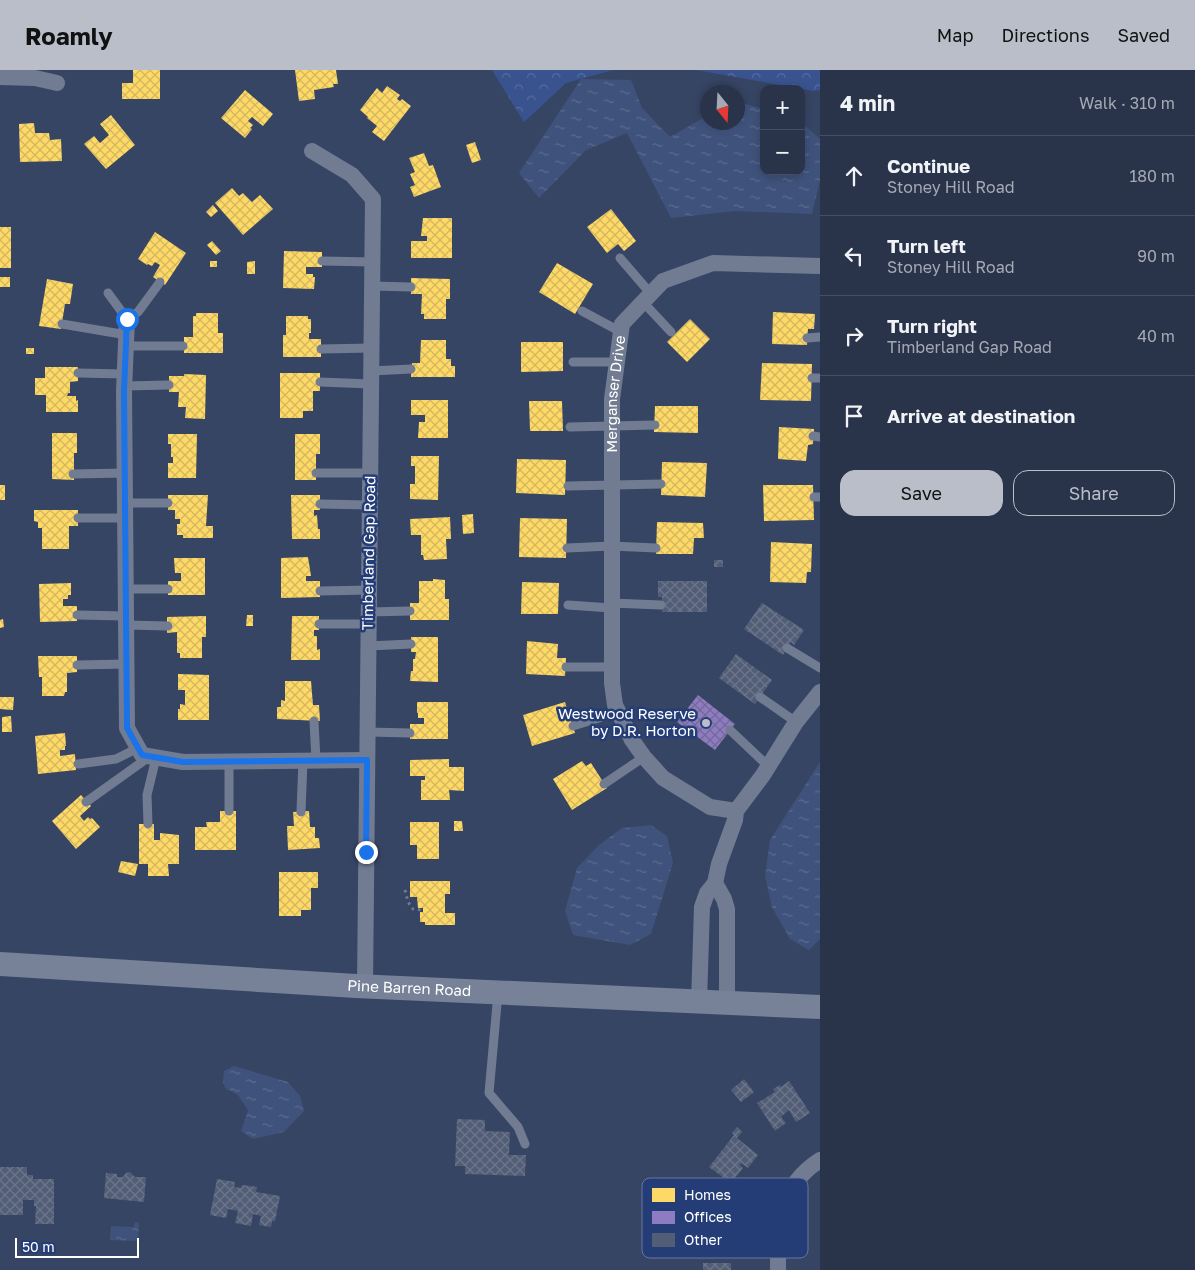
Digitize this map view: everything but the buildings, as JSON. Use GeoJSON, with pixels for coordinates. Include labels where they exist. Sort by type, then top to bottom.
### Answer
{"type":"FeatureCollection","features":[{"type":"Feature","properties":{"kind":"main road","name":"Pine Barren Road"},"geometry":{"type":"LineString","coordinates":[[0,964],[365,986],[820,1007]]}},
{"type":"Feature","properties":{"kind":"street"},"geometry":{"type":"LineString","coordinates":[[0,77],[35,78],[57,83]]}},
{"type":"Feature","properties":{"kind":"street","name":"Timberland Gap Road"},"geometry":{"type":"LineString","coordinates":[[312,151],[352,175],[373,200],[365,986]]}},
{"type":"Feature","properties":{"kind":"street","name":"Merganser Drive"},"geometry":{"type":"LineString","coordinates":[[736,811],[710,807],[663,778],[632,740],[615,705],[612,675],[611,605],[612,399],[622,324],[663,281],[713,263],[820,266]]}},
{"type":"Feature","properties":{"kind":"street"},"geometry":{"type":"LineString","coordinates":[[127,333],[125,380],[127,728],[148,754],[183,762],[367,760]]}},
{"type":"Feature","properties":{"kind":"street"},"geometry":{"type":"LineString","coordinates":[[699,1002],[702,907],[707,893],[715,883],[719,864],[735,820],[736,811],[796,722],[820,692]]}},
{"type":"Feature","properties":{"kind":"street"},"geometry":{"type":"LineString","coordinates":[[715,883],[727,909],[727,1003]]}},
{"type":"Feature","properties":{"kind":"street"},"geometry":{"type":"LineString","coordinates":[[799,1178],[820,1160]]}},
{"type":"Feature","properties":{"kind":"lane"},"geometry":{"type":"LineString","coordinates":[[620,258],[671,332]]}},
{"type":"Feature","properties":{"kind":"lane"},"geometry":{"type":"LineString","coordinates":[[322,262],[372,262]]}},
{"type":"Feature","properties":{"kind":"lane"},"geometry":{"type":"LineString","coordinates":[[127,333],[138,312],[160,282]]}},
{"type":"Feature","properties":{"kind":"lane"},"geometry":{"type":"LineString","coordinates":[[372,286],[411,287]]}},
{"type":"Feature","properties":{"kind":"lane"},"geometry":{"type":"LineString","coordinates":[[108,293],[127,333]]}},
{"type":"Feature","properties":{"kind":"lane"},"geometry":{"type":"LineString","coordinates":[[582,311],[621,332]]}},
{"type":"Feature","properties":{"kind":"lane"},"geometry":{"type":"LineString","coordinates":[[62,324],[127,333],[184,346]]}},
{"type":"Feature","properties":{"kind":"lane"},"geometry":{"type":"LineString","coordinates":[[807,338],[820,337]]}},
{"type":"Feature","properties":{"kind":"lane"},"geometry":{"type":"LineString","coordinates":[[321,349],[371,348]]}},
{"type":"Feature","properties":{"kind":"lane"},"geometry":{"type":"LineString","coordinates":[[573,362],[617,362]]}},
{"type":"Feature","properties":{"kind":"lane"},"geometry":{"type":"LineString","coordinates":[[320,382],[371,377],[411,369]]}},
{"type":"Feature","properties":{"kind":"lane"},"geometry":{"type":"LineString","coordinates":[[78,373],[169,385]]}},
{"type":"Feature","properties":{"kind":"lane"},"geometry":{"type":"LineString","coordinates":[[570,427],[655,425]]}},
{"type":"Feature","properties":{"kind":"lane"},"geometry":{"type":"LineString","coordinates":[[73,474],[125,473]]}},
{"type":"Feature","properties":{"kind":"lane"},"geometry":{"type":"LineString","coordinates":[[316,473],[370,473]]}},
{"type":"Feature","properties":{"kind":"lane"},"geometry":{"type":"LineString","coordinates":[[568,486],[661,484]]}},
{"type":"Feature","properties":{"kind":"lane"},"geometry":{"type":"LineString","coordinates":[[78,518],[168,503]]}},
{"type":"Feature","properties":{"kind":"lane"},"geometry":{"type":"LineString","coordinates":[[320,504],[370,505]]}},
{"type":"Feature","properties":{"kind":"lane"},"geometry":{"type":"LineString","coordinates":[[567,548],[611,546],[656,548]]}},
{"type":"Feature","properties":{"kind":"lane"},"geometry":{"type":"LineString","coordinates":[[126,590],[168,590]]}},
{"type":"Feature","properties":{"kind":"lane"},"geometry":{"type":"LineString","coordinates":[[320,591],[369,590]]}},
{"type":"Feature","properties":{"kind":"lane"},"geometry":{"type":"LineString","coordinates":[[568,605],[661,605]]}},
{"type":"Feature","properties":{"kind":"lane"},"geometry":{"type":"LineString","coordinates":[[319,624],[410,611]]}},
{"type":"Feature","properties":{"kind":"lane"},"geometry":{"type":"LineString","coordinates":[[77,615],[168,626]]}},
{"type":"Feature","properties":{"kind":"lane"},"geometry":{"type":"LineString","coordinates":[[368,646],[411,644]]}},
{"type":"Feature","properties":{"kind":"lane"},"geometry":{"type":"LineString","coordinates":[[788,648],[820,668]]}},
{"type":"Feature","properties":{"kind":"lane"},"geometry":{"type":"LineString","coordinates":[[77,665],[127,664]]}},
{"type":"Feature","properties":{"kind":"lane"},"geometry":{"type":"LineString","coordinates":[[566,667],[612,675]]}},
{"type":"Feature","properties":{"kind":"lane"},"geometry":{"type":"LineString","coordinates":[[760,697],[796,722]]}},
{"type":"Feature","properties":{"kind":"lane"},"geometry":{"type":"LineString","coordinates":[[573,726],[618,712]]}},
{"type":"Feature","properties":{"kind":"lane"},"geometry":{"type":"LineString","coordinates":[[301,812],[314,721]]}},
{"type":"Feature","properties":{"kind":"lane"},"geometry":{"type":"LineString","coordinates":[[730,730],[768,766]]}},
{"type":"Feature","properties":{"kind":"lane"},"geometry":{"type":"LineString","coordinates":[[368,732],[410,733]]}},
{"type":"Feature","properties":{"kind":"lane"},"geometry":{"type":"LineString","coordinates":[[78,764],[148,754]]}},
{"type":"Feature","properties":{"kind":"lane"},"geometry":{"type":"LineString","coordinates":[[86,802],[148,754]]}},
{"type":"Feature","properties":{"kind":"lane"},"geometry":{"type":"LineString","coordinates":[[148,754],[146,795],[148,824]]}},
{"type":"Feature","properties":{"kind":"lane"},"geometry":{"type":"LineString","coordinates":[[604,784],[644,757]]}},
{"type":"Feature","properties":{"kind":"lane"},"geometry":{"type":"LineString","coordinates":[[228,762],[229,811]]}},
{"type":"Feature","properties":{"kind":"lane"},"geometry":{"type":"LineString","coordinates":[[498,992],[489,1093],[518,1127],[525,1144]]}},
{"type":"Feature","properties":{"kind":"path"},"geometry":{"type":"LineString","coordinates":[[405,890],[408,902],[413,908],[423,910]]}},
{"type":"Feature","properties":{"kind":"green space"},"geometry":{"type":"Polygon","coordinates":[[[492,70],[613,70],[566,83],[524,122],[492,70]]]}},
{"type":"Feature","properties":{"kind":"green space"},"geometry":{"type":"Polygon","coordinates":[[[696,70],[820,70],[820,90],[805,89],[805,85],[780,85],[696,70]]]}},
{"type":"Feature","properties":{"kind":"water"},"geometry":{"type":"Polygon","coordinates":[[[581,79],[631,80],[642,108],[670,137],[700,120],[700,130],[745,130],[745,104],[760,108],[760,175],[805,175],[805,126],[820,139],[820,180],[812,214],[735,211],[671,218],[627,133],[586,150],[539,198],[519,173],[581,79]]]}},
{"type":"Feature","properties":{"kind":"water"},"geometry":{"type":"Polygon","coordinates":[[[820,762],[820,939],[809,950],[790,939],[772,907],[765,876],[770,840],[820,762]]]}},
{"type":"Feature","properties":{"kind":"water"},"geometry":{"type":"Polygon","coordinates":[[[651,825],[667,836],[673,863],[651,934],[630,945],[573,935],[565,911],[577,868],[599,845],[622,828],[651,825]]]}},
{"type":"Feature","properties":{"kind":"water"},"geometry":{"type":"Polygon","coordinates":[[[234,1066],[288,1082],[300,1096],[304,1111],[284,1132],[253,1139],[241,1131],[248,1110],[238,1095],[226,1089],[223,1083],[224,1071],[234,1066]]]}},
{"type":"Feature","properties":{"kind":"water"},"geometry":{"type":"Polygon","coordinates":[[[135,1222],[139,1223],[138,1241],[110,1240],[111,1226],[134,1227],[135,1222]]]}},
{"type":"Feature","properties":{"kind":"place","name":"Westwood Reserve by D.R. Horton"},"geometry":{"type":"Point","coordinates":[706,723]}},
{"type":"Feature","properties":{"kind":"route"},"geometry":{"type":"LineString","coordinates":[[127,319],[124,391],[127,728],[142,755],[183,762],[367,760],[366,852]]}}]}
